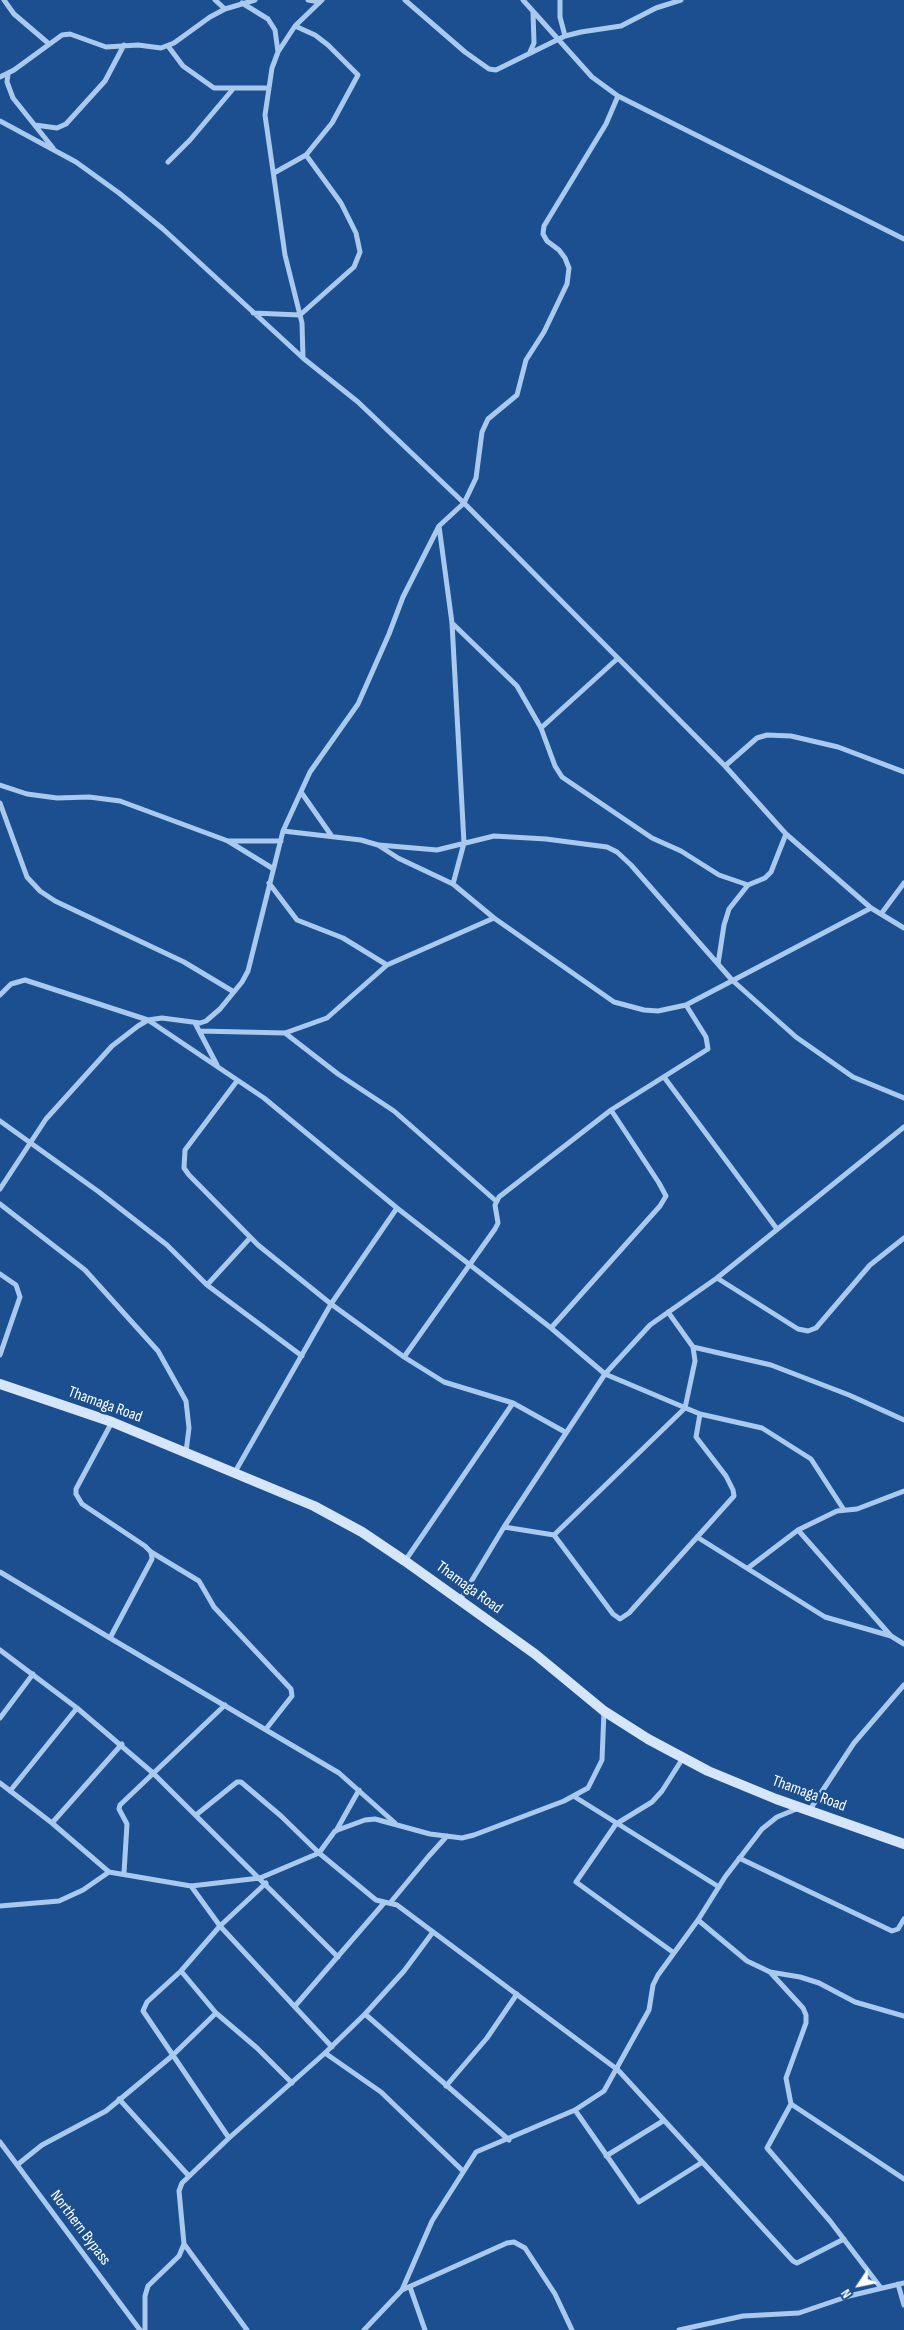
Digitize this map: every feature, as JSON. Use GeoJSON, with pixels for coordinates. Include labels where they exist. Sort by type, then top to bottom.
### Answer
{"type":"FeatureCollection","features":[{"type":"Feature","properties":{"kind":"main road","name":"Thamaga Road"},"geometry":{"type":"LineString","coordinates":[[0,1384],[112,1422],[314,1506],[362,1532],[405,1561],[535,1654],[604,1711],[648,1739],[708,1771],[805,1809],[904,1844]]}},
{"type":"Feature","properties":{"kind":"street"},"geometry":{"type":"LineString","coordinates":[[4,0],[14,14],[48,43]]}},
{"type":"Feature","properties":{"kind":"street"},"geometry":{"type":"LineString","coordinates":[[215,0],[225,9]]}},
{"type":"Feature","properties":{"kind":"street"},"geometry":{"type":"LineString","coordinates":[[0,76],[8,74],[48,43],[62,35],[70,34],[106,47],[124,45],[168,46],[225,9],[255,0]]}},
{"type":"Feature","properties":{"kind":"street"},"geometry":{"type":"LineString","coordinates":[[308,0],[321,1]]}},
{"type":"Feature","properties":{"kind":"street"},"geometry":{"type":"LineString","coordinates":[[404,0],[465,52],[489,68],[496,70],[565,36],[621,26],[656,8],[681,0]]}},
{"type":"Feature","properties":{"kind":"street"},"geometry":{"type":"LineString","coordinates":[[523,0],[592,77],[618,96],[904,239]]}},
{"type":"Feature","properties":{"kind":"street"},"geometry":{"type":"LineString","coordinates":[[560,0],[560,17],[565,36]]}},
{"type":"Feature","properties":{"kind":"street"},"geometry":{"type":"LineString","coordinates":[[303,358],[300,315],[285,255],[265,116],[268,88],[278,52],[295,26],[321,1]]}},
{"type":"Feature","properties":{"kind":"street"},"geometry":{"type":"LineString","coordinates":[[242,3],[268,20],[275,30],[278,52]]}},
{"type":"Feature","properties":{"kind":"street"},"geometry":{"type":"LineString","coordinates":[[530,53],[534,43],[533,12]]}},
{"type":"Feature","properties":{"kind":"street"},"geometry":{"type":"LineString","coordinates":[[274,173],[306,155],[332,123],[358,75],[328,45],[315,35],[295,26]]}},
{"type":"Feature","properties":{"kind":"street"},"geometry":{"type":"LineString","coordinates":[[35,125],[57,128],[66,124],[105,81],[124,45]]}},
{"type":"Feature","properties":{"kind":"street"},"geometry":{"type":"LineString","coordinates":[[168,46],[183,66],[214,88],[268,88]]}},
{"type":"Feature","properties":{"kind":"street"},"geometry":{"type":"LineString","coordinates":[[8,74],[7,82],[13,98],[55,150]]}},
{"type":"Feature","properties":{"kind":"street"},"geometry":{"type":"LineString","coordinates":[[168,162],[233,89]]}},
{"type":"Feature","properties":{"kind":"street"},"geometry":{"type":"LineString","coordinates":[[0,1188],[46,1119],[89,1069],[112,1046],[148,1020],[162,1018],[200,1024],[211,1016],[234,992],[248,971],[272,868],[283,831],[310,772],[358,704],[390,634],[403,597],[439,526],[464,503],[476,478],[482,432],[488,419],[517,394],[526,360],[544,332],[567,284],[569,268],[559,250],[547,241],[543,234],[544,226],[606,124],[618,96]]}},
{"type":"Feature","properties":{"kind":"street"},"geometry":{"type":"LineString","coordinates":[[1,122],[55,150],[96,176],[148,217],[303,358],[358,402],[464,503],[725,766],[786,834],[871,908],[904,928]]}},
{"type":"Feature","properties":{"kind":"street"},"geometry":{"type":"LineString","coordinates":[[253,313],[300,315],[354,267],[360,252],[356,234],[341,203],[306,155]]}},
{"type":"Feature","properties":{"kind":"street"},"geometry":{"type":"LineString","coordinates":[[439,526],[452,623],[464,843],[453,884]]}},
{"type":"Feature","properties":{"kind":"street"},"geometry":{"type":"LineString","coordinates":[[452,623],[517,686],[541,728],[555,766],[562,777],[652,838],[675,848],[719,875],[748,885]]}},
{"type":"Feature","properties":{"kind":"street"},"geometry":{"type":"LineString","coordinates":[[541,728],[618,659]]}},
{"type":"Feature","properties":{"kind":"street"},"geometry":{"type":"LineString","coordinates":[[725,766],[757,738],[767,735],[791,736],[838,747],[904,772]]}},
{"type":"Feature","properties":{"kind":"street"},"geometry":{"type":"LineString","coordinates":[[0,785],[27,794],[57,798],[89,797],[120,801],[228,841],[272,868]]}},
{"type":"Feature","properties":{"kind":"street"},"geometry":{"type":"LineString","coordinates":[[301,792],[331,835]]}},
{"type":"Feature","properties":{"kind":"street"},"geometry":{"type":"LineString","coordinates":[[0,803],[27,877],[40,891],[55,901],[184,962],[234,992]]}},
{"type":"Feature","properties":{"kind":"street"},"geometry":{"type":"LineString","coordinates":[[283,831],[331,835],[378,845],[437,850],[494,836],[546,839],[607,847],[617,852],[631,865],[732,980],[796,1037],[853,1077],[904,1098]]}},
{"type":"Feature","properties":{"kind":"street"},"geometry":{"type":"LineString","coordinates":[[718,964],[725,917],[729,909],[748,885],[765,878],[771,872],[786,834]]}},
{"type":"Feature","properties":{"kind":"street"},"geometry":{"type":"LineString","coordinates":[[228,841],[281,842]]}},
{"type":"Feature","properties":{"kind":"street"},"geometry":{"type":"LineString","coordinates":[[378,845],[398,858],[453,884],[494,918],[614,1002],[629,1008],[658,1011],[686,1005],[871,908]]}},
{"type":"Feature","properties":{"kind":"street"},"geometry":{"type":"LineString","coordinates":[[881,914],[904,882]]}},
{"type":"Feature","properties":{"kind":"street"},"geometry":{"type":"LineString","coordinates":[[269,883],[288,912],[297,920],[343,938],[387,965]]}},
{"type":"Feature","properties":{"kind":"street"},"geometry":{"type":"LineString","coordinates":[[200,1031],[285,1033],[327,1018],[387,965],[494,918]]}},
{"type":"Feature","properties":{"kind":"street"},"geometry":{"type":"LineString","coordinates":[[0,996],[11,984],[25,980],[148,1020],[264,1098],[397,1208],[551,1328],[605,1374],[700,1414],[756,1426],[807,1454],[816,1463],[844,1510]]}},
{"type":"Feature","properties":{"kind":"street"},"geometry":{"type":"LineString","coordinates":[[496,1201],[610,1110],[708,1049],[706,1037],[686,1005]]}},
{"type":"Feature","properties":{"kind":"street"},"geometry":{"type":"LineString","coordinates":[[195,1023],[217,1066]]}},
{"type":"Feature","properties":{"kind":"street"},"geometry":{"type":"LineString","coordinates":[[285,1033],[338,1074],[394,1111],[496,1201],[498,1223],[404,1357]]}},
{"type":"Feature","properties":{"kind":"street"},"geometry":{"type":"LineString","coordinates":[[664,1076],[777,1229]]}},
{"type":"Feature","properties":{"kind":"street"},"geometry":{"type":"LineString","coordinates":[[237,1081],[185,1150],[184,1168],[189,1175],[250,1238],[331,1304],[404,1357],[444,1382],[513,1403],[565,1432]]}},
{"type":"Feature","properties":{"kind":"street"},"geometry":{"type":"LineString","coordinates":[[551,1328],[660,1206],[666,1196],[610,1110]]}},
{"type":"Feature","properties":{"kind":"street"},"geometry":{"type":"LineString","coordinates":[[0,1121],[99,1192],[167,1245],[207,1285],[302,1356]]}},
{"type":"Feature","properties":{"kind":"street"},"geometry":{"type":"LineString","coordinates":[[460,1600],[504,1527],[605,1374],[650,1325],[717,1278],[904,1127]]}},
{"type":"Feature","properties":{"kind":"street"},"geometry":{"type":"LineString","coordinates":[[0,1204],[85,1270],[158,1351],[186,1401],[189,1428],[186,1452]]}},
{"type":"Feature","properties":{"kind":"street"},"geometry":{"type":"LineString","coordinates":[[236,1472],[331,1304],[397,1208]]}},
{"type":"Feature","properties":{"kind":"street"},"geometry":{"type":"LineString","coordinates":[[207,1285],[250,1238]]}},
{"type":"Feature","properties":{"kind":"street"},"geometry":{"type":"LineString","coordinates":[[717,1278],[798,1329],[808,1331],[816,1328],[870,1265],[904,1238]]}},
{"type":"Feature","properties":{"kind":"street"},"geometry":{"type":"LineString","coordinates":[[0,1274],[16,1285],[20,1297],[0,1355]]}},
{"type":"Feature","properties":{"kind":"street"},"geometry":{"type":"LineString","coordinates":[[554,1535],[685,1408],[695,1361],[693,1347],[668,1312]]}},
{"type":"Feature","properties":{"kind":"street"},"geometry":{"type":"LineString","coordinates":[[693,1347],[771,1365],[849,1395],[904,1420]]}},
{"type":"Feature","properties":{"kind":"street"},"geometry":{"type":"LineString","coordinates":[[405,1561],[513,1403]]}},
{"type":"Feature","properties":{"kind":"street"},"geometry":{"type":"LineString","coordinates":[[504,1527],[554,1535],[613,1614],[620,1618],[629,1613],[734,1493],[726,1476],[696,1437],[700,1414]]}},
{"type":"Feature","properties":{"kind":"street"},"geometry":{"type":"LineString","coordinates":[[112,1422],[76,1489],[78,1500],[151,1552],[199,1581],[214,1607],[291,1689],[292,1696],[266,1729]]}},
{"type":"Feature","properties":{"kind":"street"},"geometry":{"type":"LineString","coordinates":[[748,1568],[798,1530],[844,1510],[857,1509],[904,1490]]}},
{"type":"Feature","properties":{"kind":"street"},"geometry":{"type":"LineString","coordinates":[[798,1530],[891,1636]]}},
{"type":"Feature","properties":{"kind":"street"},"geometry":{"type":"LineString","coordinates":[[697,1537],[826,1617],[891,1636],[904,1644]]}},
{"type":"Feature","properties":{"kind":"street"},"geometry":{"type":"LineString","coordinates":[[110,1638],[150,1563],[151,1552]]}},
{"type":"Feature","properties":{"kind":"street"},"geometry":{"type":"LineString","coordinates":[[0,1572],[339,1773],[397,1825]]}},
{"type":"Feature","properties":{"kind":"street"},"geometry":{"type":"LineString","coordinates":[[0,1650],[122,1744],[196,1814],[338,1957]]}},
{"type":"Feature","properties":{"kind":"street"},"geometry":{"type":"LineString","coordinates":[[0,1718],[33,1674]]}},
{"type":"Feature","properties":{"kind":"street"},"geometry":{"type":"LineString","coordinates":[[364,2330],[402,2290],[432,2221],[476,2152],[485,2147],[509,2140],[575,2110],[604,2091],[618,2070],[630,2040],[649,2010],[658,1975],[752,1840],[770,1822],[805,1809],[854,1743],[904,1685]]}},
{"type":"Feature","properties":{"kind":"street"},"geometry":{"type":"LineString","coordinates":[[124,1873],[128,1824],[119,1807],[225,1705]]}},
{"type":"Feature","properties":{"kind":"street"},"geometry":{"type":"LineString","coordinates":[[10,1792],[77,1708]]}},
{"type":"Feature","properties":{"kind":"street"},"geometry":{"type":"LineString","coordinates":[[336,1831],[365,1820],[375,1819],[462,1838],[575,1797],[588,1788],[602,1760],[604,1711]]}},
{"type":"Feature","properties":{"kind":"street"},"geometry":{"type":"LineString","coordinates":[[52,1822],[122,1744]]}},
{"type":"Feature","properties":{"kind":"street"},"geometry":{"type":"LineString","coordinates":[[674,1953],[577,1885],[577,1880],[616,1824],[652,1802],[662,1791],[683,1758]]}},
{"type":"Feature","properties":{"kind":"street"},"geometry":{"type":"LineString","coordinates":[[196,1814],[237,1782],[240,1782],[281,1816],[319,1853],[376,1900],[397,1905],[618,2070],[701,2163],[795,2263],[844,2239]]}},
{"type":"Feature","properties":{"kind":"street"},"geometry":{"type":"LineString","coordinates":[[0,1783],[52,1822],[110,1872],[124,1873],[175,1885],[191,1886],[260,1878],[319,1853],[336,1831],[360,1790]]}},
{"type":"Feature","properties":{"kind":"street"},"geometry":{"type":"LineString","coordinates":[[575,1797],[719,1887]]}},
{"type":"Feature","properties":{"kind":"street"},"geometry":{"type":"LineString","coordinates":[[296,2006],[447,1836]]}},
{"type":"Feature","properties":{"kind":"street"},"geometry":{"type":"LineString","coordinates":[[739,1858],[892,1931],[898,1929],[904,1919]]}},
{"type":"Feature","properties":{"kind":"street"},"geometry":{"type":"LineString","coordinates":[[0,1906],[59,1901],[83,1890],[110,1872]]}},
{"type":"Feature","properties":{"kind":"street"},"geometry":{"type":"LineString","coordinates":[[229,2138],[143,2012],[147,2002],[181,1971],[220,1926],[266,1884]]}},
{"type":"Feature","properties":{"kind":"street"},"geometry":{"type":"LineString","coordinates":[[191,1886],[220,1926],[332,2047]]}},
{"type":"Feature","properties":{"kind":"street"},"geometry":{"type":"LineString","coordinates":[[698,1920],[747,1961],[770,1972],[800,1977],[819,1983],[856,2002],[904,2016]]}},
{"type":"Feature","properties":{"kind":"street"},"geometry":{"type":"LineString","coordinates":[[145,2330],[145,2296],[148,2286],[180,2256],[184,2244],[179,2191],[188,2175],[332,2047],[404,1971],[433,1932]]}},
{"type":"Feature","properties":{"kind":"street"},"geometry":{"type":"LineString","coordinates":[[181,1971],[216,2014],[257,2048],[292,2083]]}},
{"type":"Feature","properties":{"kind":"street"},"geometry":{"type":"LineString","coordinates":[[770,1972],[802,2008],[806,2015],[806,2023],[786,2078],[791,2104],[767,2148],[844,2239],[881,2288]]}},
{"type":"Feature","properties":{"kind":"street"},"geometry":{"type":"LineString","coordinates":[[446,2086],[486,2038],[517,1994]]}},
{"type":"Feature","properties":{"kind":"street"},"geometry":{"type":"LineString","coordinates":[[17,2165],[42,2145],[100,2115],[172,2056],[216,2014]]}},
{"type":"Feature","properties":{"kind":"street"},"geometry":{"type":"LineString","coordinates":[[365,2014],[405,2047],[446,2086],[509,2140]]}},
{"type":"Feature","properties":{"kind":"street"},"geometry":{"type":"LineString","coordinates":[[325,2053],[381,2092],[463,2171]]}},
{"type":"Feature","properties":{"kind":"street"},"geometry":{"type":"LineString","coordinates":[[120,2099],[188,2175]]}},
{"type":"Feature","properties":{"kind":"street"},"geometry":{"type":"LineString","coordinates":[[791,2104],[904,2179]]}},
{"type":"Feature","properties":{"kind":"street"},"geometry":{"type":"LineString","coordinates":[[575,2110],[639,2202],[701,2163]]}},
{"type":"Feature","properties":{"kind":"street"},"geometry":{"type":"LineString","coordinates":[[606,2156],[663,2120]]}},
{"type":"Feature","properties":{"kind":"street","name":"Northern Bypass"},"geometry":{"type":"LineString","coordinates":[[0,2142],[140,2330]]}},
{"type":"Feature","properties":{"kind":"street"},"geometry":{"type":"LineString","coordinates":[[402,2290],[507,2243],[514,2242],[525,2248],[555,2294],[572,2330]]}},
{"type":"Feature","properties":{"kind":"street"},"geometry":{"type":"LineString","coordinates":[[184,2244],[247,2330]]}},
{"type":"Feature","properties":{"kind":"street"},"geometry":{"type":"LineString","coordinates":[[679,2330],[743,2316],[799,2313],[881,2288],[901,2284],[904,2305]]}},
{"type":"Feature","properties":{"kind":"street"},"geometry":{"type":"LineString","coordinates":[[410,2287],[425,2330]]}}]}
